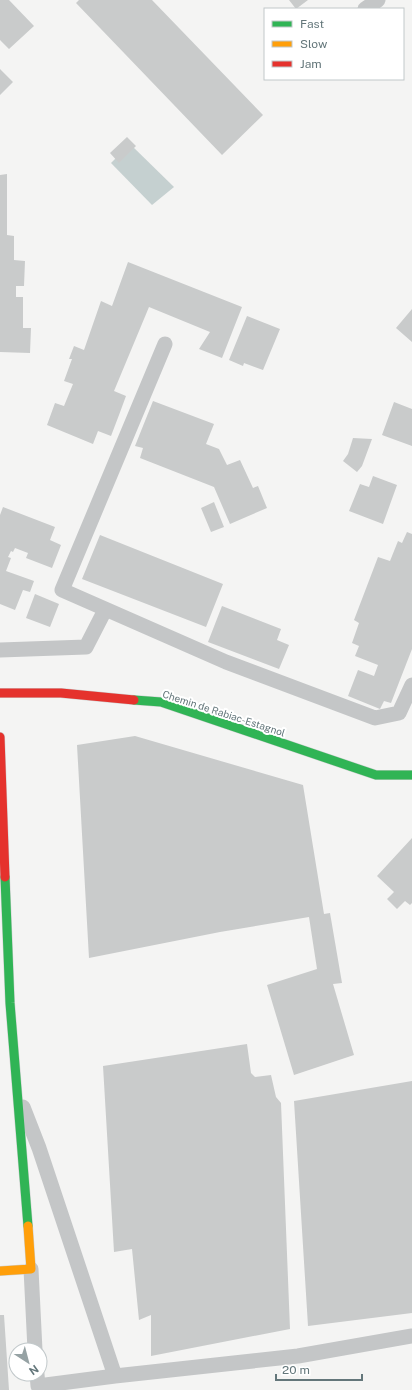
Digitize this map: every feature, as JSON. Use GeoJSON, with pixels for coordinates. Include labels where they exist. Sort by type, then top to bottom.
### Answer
{"type":"FeatureCollection","features":[{"type":"Feature","properties":{"kind":"street","name":"Chemin de Rabiac-Estagnol"},"geometry":{"type":"LineString","coordinates":[[0,693],[61,693],[161,702],[376,775],[412,775]]}},
{"type":"Feature","properties":{"kind":"street"},"geometry":{"type":"LineString","coordinates":[[0,737],[10,1003],[31,1269],[0,1271]]}},
{"type":"Feature","properties":{"kind":"lane"},"geometry":{"type":"LineString","coordinates":[[366,8],[378,0]]}},
{"type":"Feature","properties":{"kind":"lane"},"geometry":{"type":"LineString","coordinates":[[165,344],[62,590],[226,662],[375,718],[399,713],[412,686]]}},
{"type":"Feature","properties":{"kind":"lane"},"geometry":{"type":"LineString","coordinates":[[0,650],[86,647],[105,610]]}},
{"type":"Feature","properties":{"kind":"lane"},"geometry":{"type":"LineString","coordinates":[[17,1091],[39,1148],[115,1376]]}},
{"type":"Feature","properties":{"kind":"lane"},"geometry":{"type":"LineString","coordinates":[[31,1269],[36,1342]]}},
{"type":"Feature","properties":{"kind":"lane"},"geometry":{"type":"LineString","coordinates":[[38,1382],[38,1386],[298,1356],[412,1336]]}},
{"type":"Feature","properties":{"kind":"shaded area"},"geometry":{"type":"Polygon","coordinates":[[[130,144],[174,187],[152,205],[111,163],[130,144]]]}},
{"type":"Feature","properties":{"kind":"building"},"geometry":{"type":"Polygon","coordinates":[[[0,0],[9,0],[34,26],[9,49],[0,40],[0,0]]]}},
{"type":"Feature","properties":{"kind":"building"},"geometry":{"type":"Polygon","coordinates":[[[79,0],[152,0],[263,115],[222,155],[76,3],[79,0]]]}},
{"type":"Feature","properties":{"kind":"building"},"geometry":{"type":"Polygon","coordinates":[[[289,0],[308,0],[297,8],[295,8],[289,0]]]}},
{"type":"Feature","properties":{"kind":"building"},"geometry":{"type":"Polygon","coordinates":[[[0,69],[13,82],[0,95],[0,69]]]}},
{"type":"Feature","properties":{"kind":"building"},"geometry":{"type":"Polygon","coordinates":[[[127,137],[136,146],[119,163],[110,153],[127,137]]]}},
{"type":"Feature","properties":{"kind":"building"},"geometry":{"type":"Polygon","coordinates":[[[7,174],[7,235],[14,236],[14,260],[25,261],[24,286],[16,286],[16,297],[23,297],[23,328],[31,328],[30,353],[0,352],[0,175],[7,174]]]}},
{"type":"Feature","properties":{"kind":"building"},"geometry":{"type":"Polygon","coordinates":[[[128,262],[242,307],[222,358],[199,349],[210,332],[149,307],[114,391],[126,396],[111,436],[98,431],[93,444],[47,425],[55,403],[64,406],[73,384],[64,381],[72,359],[69,359],[74,346],[84,350],[101,301],[112,306],[128,262]]]}},
{"type":"Feature","properties":{"kind":"building"},"geometry":{"type":"Polygon","coordinates":[[[412,309],[412,342],[396,328],[412,309]]]}},
{"type":"Feature","properties":{"kind":"building"},"geometry":{"type":"Polygon","coordinates":[[[247,316],[280,329],[263,370],[244,363],[243,366],[229,360],[247,316]]]}},
{"type":"Feature","properties":{"kind":"building"},"geometry":{"type":"Polygon","coordinates":[[[153,401],[214,424],[206,444],[219,449],[227,465],[240,460],[253,488],[258,486],[267,508],[230,524],[214,487],[140,458],[143,448],[135,446],[153,401]]]}},
{"type":"Feature","properties":{"kind":"building"},"geometry":{"type":"Polygon","coordinates":[[[394,402],[412,409],[412,446],[382,435],[394,402]]]}},
{"type":"Feature","properties":{"kind":"building"},"geometry":{"type":"Polygon","coordinates":[[[353,438],[372,439],[362,466],[357,472],[343,461],[348,454],[353,438]]]}},
{"type":"Feature","properties":{"kind":"building"},"geometry":{"type":"Polygon","coordinates":[[[373,476],[397,485],[383,524],[349,511],[360,484],[369,487],[373,476]]]}},
{"type":"Feature","properties":{"kind":"building"},"geometry":{"type":"Polygon","coordinates":[[[214,502],[224,527],[211,532],[201,508],[214,502]]]}},
{"type":"Feature","properties":{"kind":"building"},"geometry":{"type":"Polygon","coordinates":[[[3,507],[55,527],[50,540],[61,545],[52,568],[26,558],[28,553],[15,548],[13,552],[11,551],[8,557],[11,558],[6,571],[34,581],[30,592],[23,590],[15,610],[0,604],[0,515],[3,507]]]}},
{"type":"Feature","properties":{"kind":"building"},"geometry":{"type":"Polygon","coordinates":[[[407,532],[412,534],[412,649],[391,703],[384,701],[380,709],[348,696],[358,670],[374,676],[378,665],[355,656],[359,646],[352,643],[359,623],[354,620],[378,557],[390,561],[398,541],[402,543],[407,532]]]}},
{"type":"Feature","properties":{"kind":"building"},"geometry":{"type":"Polygon","coordinates":[[[100,535],[223,584],[206,627],[82,579],[100,535]]]}},
{"type":"Feature","properties":{"kind":"building"},"geometry":{"type":"Polygon","coordinates":[[[35,594],[59,604],[50,627],[26,618],[35,594]]]}},
{"type":"Feature","properties":{"kind":"building"},"geometry":{"type":"Polygon","coordinates":[[[222,606],[281,629],[277,640],[289,645],[279,669],[208,642],[222,606]]]}},
{"type":"Feature","properties":{"kind":"building"},"geometry":{"type":"Polygon","coordinates":[[[135,736],[303,785],[324,914],[330,913],[342,983],[333,984],[354,1055],[294,1075],[267,985],[317,969],[309,917],[220,932],[89,958],[77,745],[135,736]]]}},
{"type":"Feature","properties":{"kind":"building"},"geometry":{"type":"Polygon","coordinates":[[[412,838],[412,903],[410,905],[405,901],[397,909],[387,899],[394,892],[377,876],[412,838]]]}},
{"type":"Feature","properties":{"kind":"building"},"geometry":{"type":"Polygon","coordinates":[[[247,1044],[251,1073],[255,1077],[271,1075],[276,1097],[281,1103],[290,1329],[151,1356],[151,1315],[139,1320],[132,1249],[114,1252],[103,1066],[247,1044]]]}},
{"type":"Feature","properties":{"kind":"building"},"geometry":{"type":"Polygon","coordinates":[[[412,1081],[412,1313],[308,1326],[294,1101],[412,1081]]]}},
{"type":"Feature","properties":{"kind":"building"},"geometry":{"type":"Polygon","coordinates":[[[0,1315],[4,1315],[9,1390],[0,1390],[0,1315]]]}},
{"type":"Feature","properties":{"kind":"traffic: fast"},"geometry":{"type":"LineString","coordinates":[[134,700],[161,702],[376,775],[412,775]]}},
{"type":"Feature","properties":{"kind":"traffic: fast"},"geometry":{"type":"LineString","coordinates":[[5,877],[10,1003],[28,1226]]}},
{"type":"Feature","properties":{"kind":"traffic: slow"},"geometry":{"type":"LineString","coordinates":[[0,1271],[31,1269],[28,1226]]}},
{"type":"Feature","properties":{"kind":"traffic: jam"},"geometry":{"type":"LineString","coordinates":[[0,693],[61,693],[134,700]]}},
{"type":"Feature","properties":{"kind":"traffic: jam"},"geometry":{"type":"LineString","coordinates":[[0,737],[5,877]]}}]}
